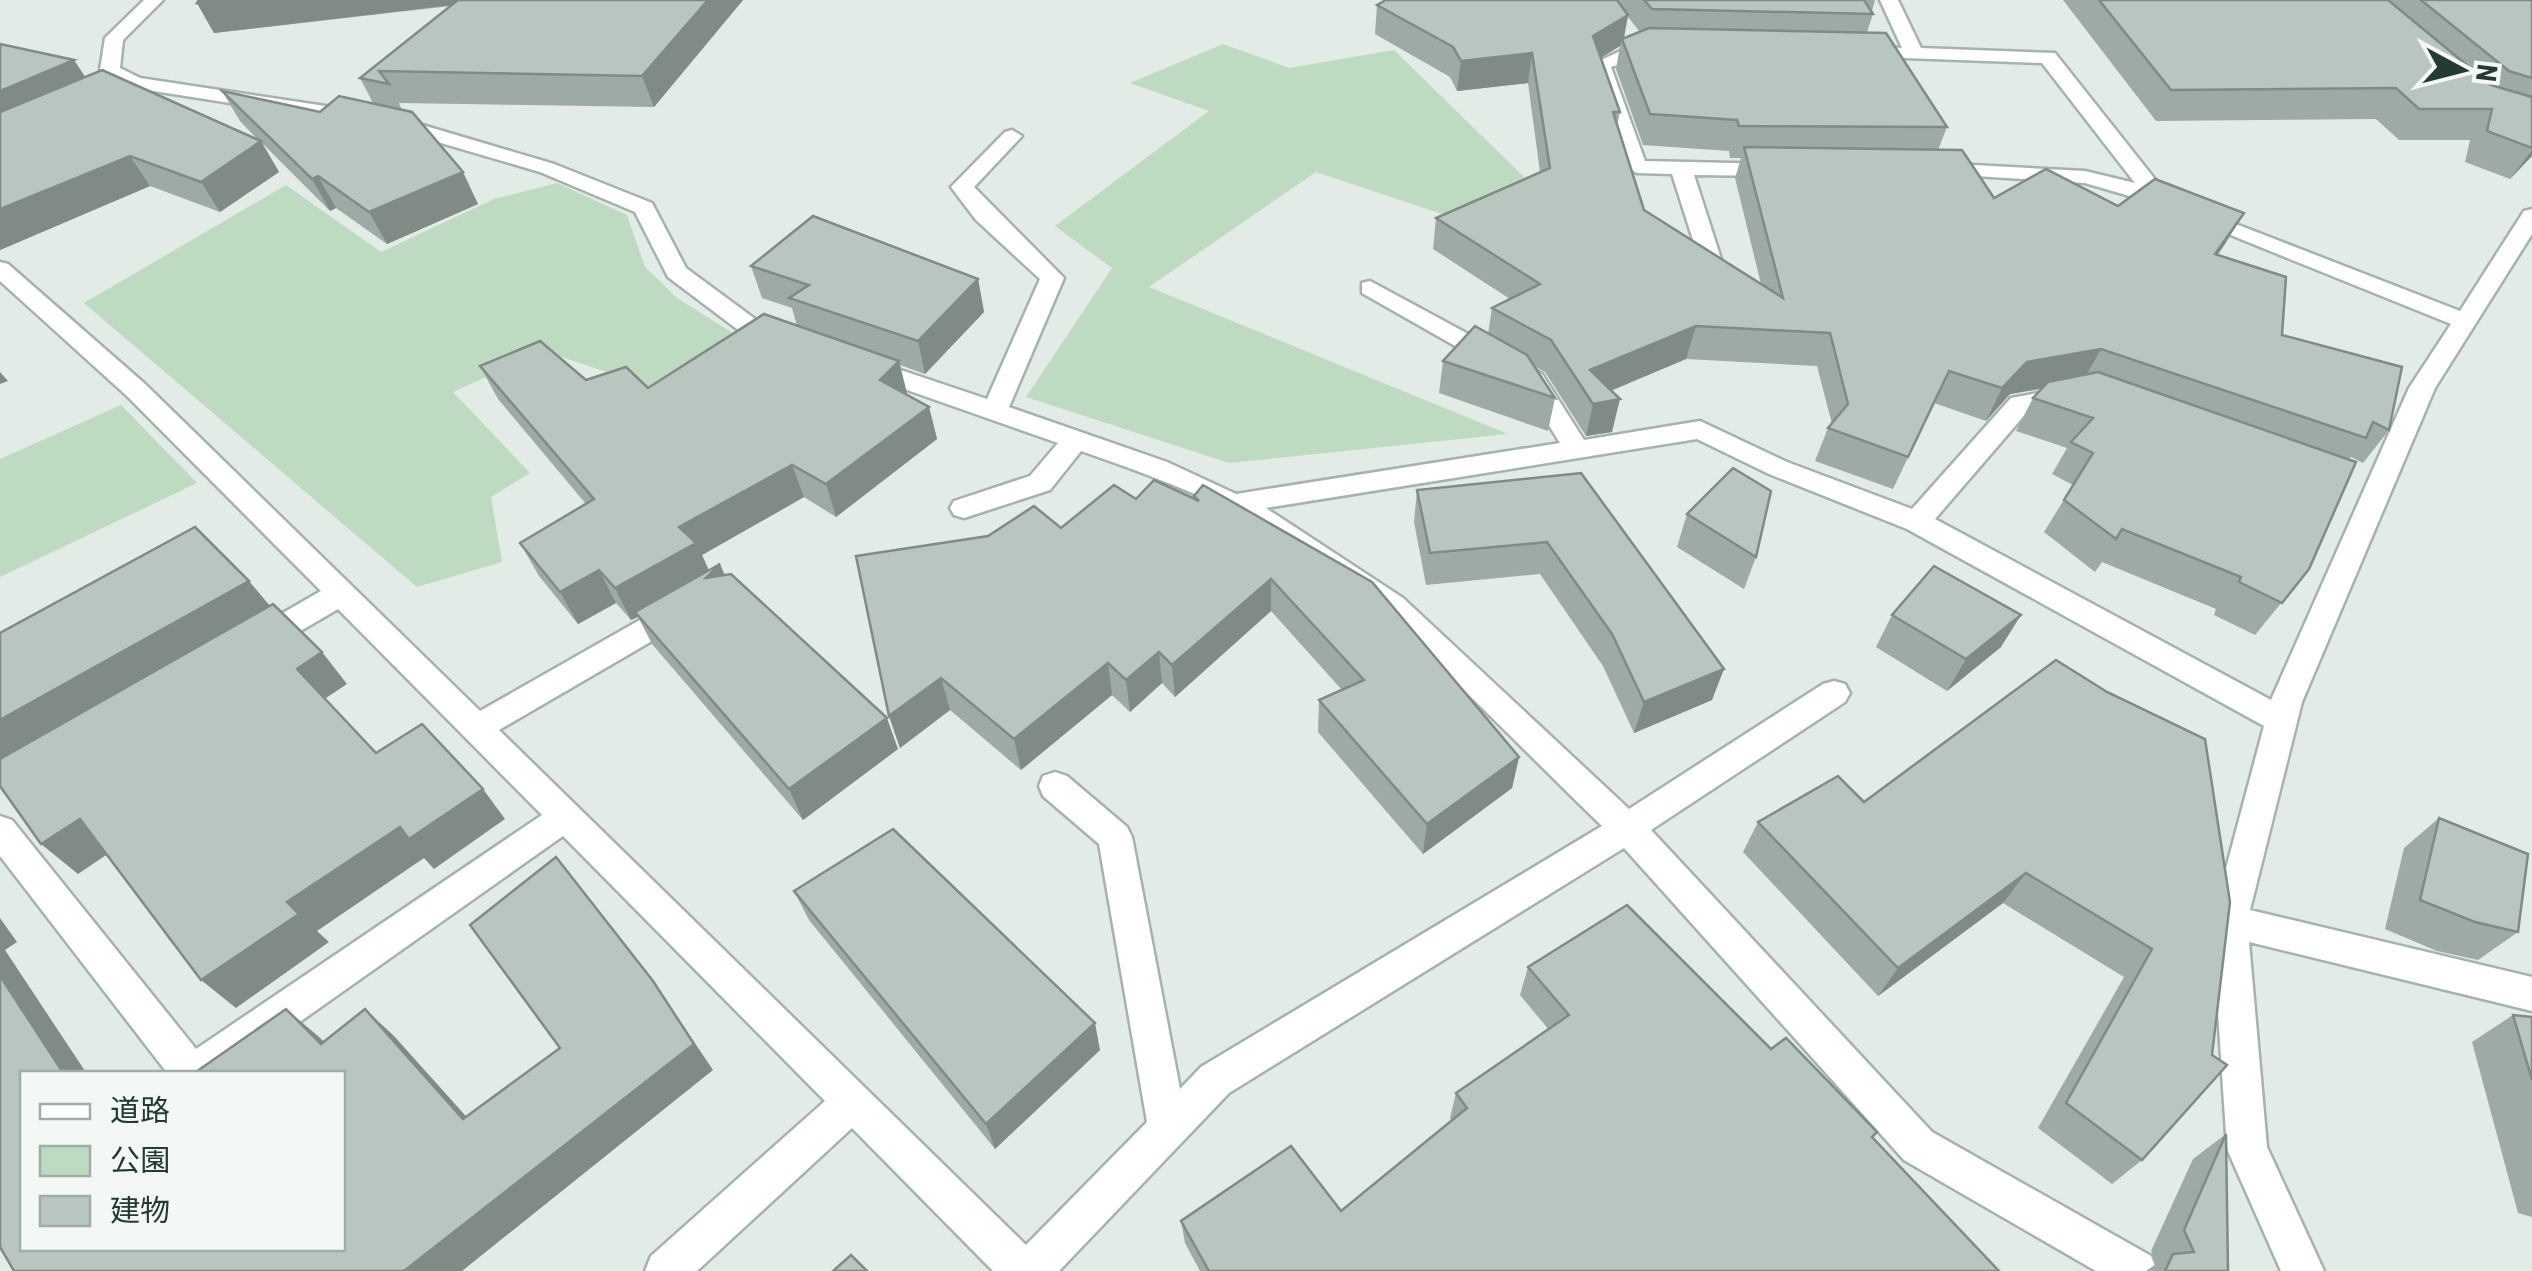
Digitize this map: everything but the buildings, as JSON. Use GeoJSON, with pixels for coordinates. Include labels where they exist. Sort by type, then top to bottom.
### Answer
{"type":"FeatureCollection","features":[{"type":"Feature","properties":{"kind":"street"},"geometry":{"type":"LineString","coordinates":[[154,0],[114,38],[110,70],[135,82],[392,122],[547,168],[644,208],[676,272],[746,324],[1158,468],[1278,526],[1393,606],[1627,828],[1918,1146],[2136,1271]]}},
{"type":"Feature","properties":{"kind":"street"},"geometry":{"type":"LineString","coordinates":[[1889,0],[1914,54]]}},
{"type":"Feature","properties":{"kind":"street"},"geometry":{"type":"LineString","coordinates":[[1678,49],[1634,42],[1602,65],[1637,167],[1797,170]]}},
{"type":"Feature","properties":{"kind":"street"},"geometry":{"type":"LineString","coordinates":[[1830,52],[1892,61],[1914,54],[2048,57],[2162,203],[2465,321]]}},
{"type":"Feature","properties":{"kind":"street"},"geometry":{"type":"LineString","coordinates":[[100,98],[135,82]]}},
{"type":"Feature","properties":{"kind":"street"},"geometry":{"type":"LineString","coordinates":[[994,412],[1052,278],[984,215],[962,186],[1012,136]]}},
{"type":"Feature","properties":{"kind":"street"},"geometry":{"type":"LineString","coordinates":[[1916,169],[1952,161],[2085,177],[2155,195]]}},
{"type":"Feature","properties":{"kind":"street"},"geometry":{"type":"LineString","coordinates":[[1681,168],[1712,265]]}},
{"type":"Feature","properties":{"kind":"street"},"geometry":{"type":"LineString","coordinates":[[2303,1271],[2247,1149],[2230,921],[2281,720],[2366,493],[2422,388],[2532,216]]}},
{"type":"Feature","properties":{"kind":"street"},"geometry":{"type":"LineString","coordinates":[[0,269],[136,390],[1026,1271],[1214,1080],[1627,828],[1834,693]]}},
{"type":"Feature","properties":{"kind":"street"},"geometry":{"type":"LineString","coordinates":[[1370,288],[1533,380],[1577,450]]}},
{"type":"Feature","properties":{"kind":"street"},"geometry":{"type":"LineString","coordinates":[[1918,522],[2020,404],[2082,393],[2100,399]]}},
{"type":"Feature","properties":{"kind":"street"},"geometry":{"type":"LineString","coordinates":[[1232,504],[1700,430],[1778,468],[1918,522],[2281,720]]}},
{"type":"Feature","properties":{"kind":"street"},"geometry":{"type":"LineString","coordinates":[[964,508],[1040,483],[1075,440]]}},
{"type":"Feature","properties":{"kind":"street"},"geometry":{"type":"LineString","coordinates":[[238,653],[340,593]]}},
{"type":"Feature","properties":{"kind":"street"},"geometry":{"type":"LineString","coordinates":[[477,728],[698,600]]}},
{"type":"Feature","properties":{"kind":"street"},"geometry":{"type":"LineString","coordinates":[[1056,786],[1114,837],[1168,1128]]}},
{"type":"Feature","properties":{"kind":"street"},"geometry":{"type":"LineString","coordinates":[[196,1071],[566,816]]}},
{"type":"Feature","properties":{"kind":"street"},"geometry":{"type":"LineString","coordinates":[[0,830],[190,1071]]}},
{"type":"Feature","properties":{"kind":"street"},"geometry":{"type":"LineString","coordinates":[[2230,921],[2532,994]]}},
{"type":"Feature","properties":{"kind":"street"},"geometry":{"type":"LineString","coordinates":[[666,1271],[853,1101]]}},
{"type":"Feature","properties":{"kind":"green space"},"geometry":{"type":"Polygon","coordinates":[[[1223,44],[1289,68],[1394,50],[1531,184],[1448,216],[1316,172],[1149,287],[1508,434],[1229,463],[1026,397],[1112,268],[1055,226],[1209,111],[1130,83],[1223,44]]]}},
{"type":"Feature","properties":{"kind":"green space"},"geometry":{"type":"Polygon","coordinates":[[[557,183],[627,215],[645,267],[677,298],[739,337],[651,387],[544,351],[453,392],[530,473],[491,497],[502,562],[417,587],[84,303],[286,185],[381,252],[494,199],[557,183]]]}},
{"type":"Feature","properties":{"kind":"green space"},"geometry":{"type":"Polygon","coordinates":[[[121,405],[197,483],[0,577],[0,459],[121,405]]]}}]}
